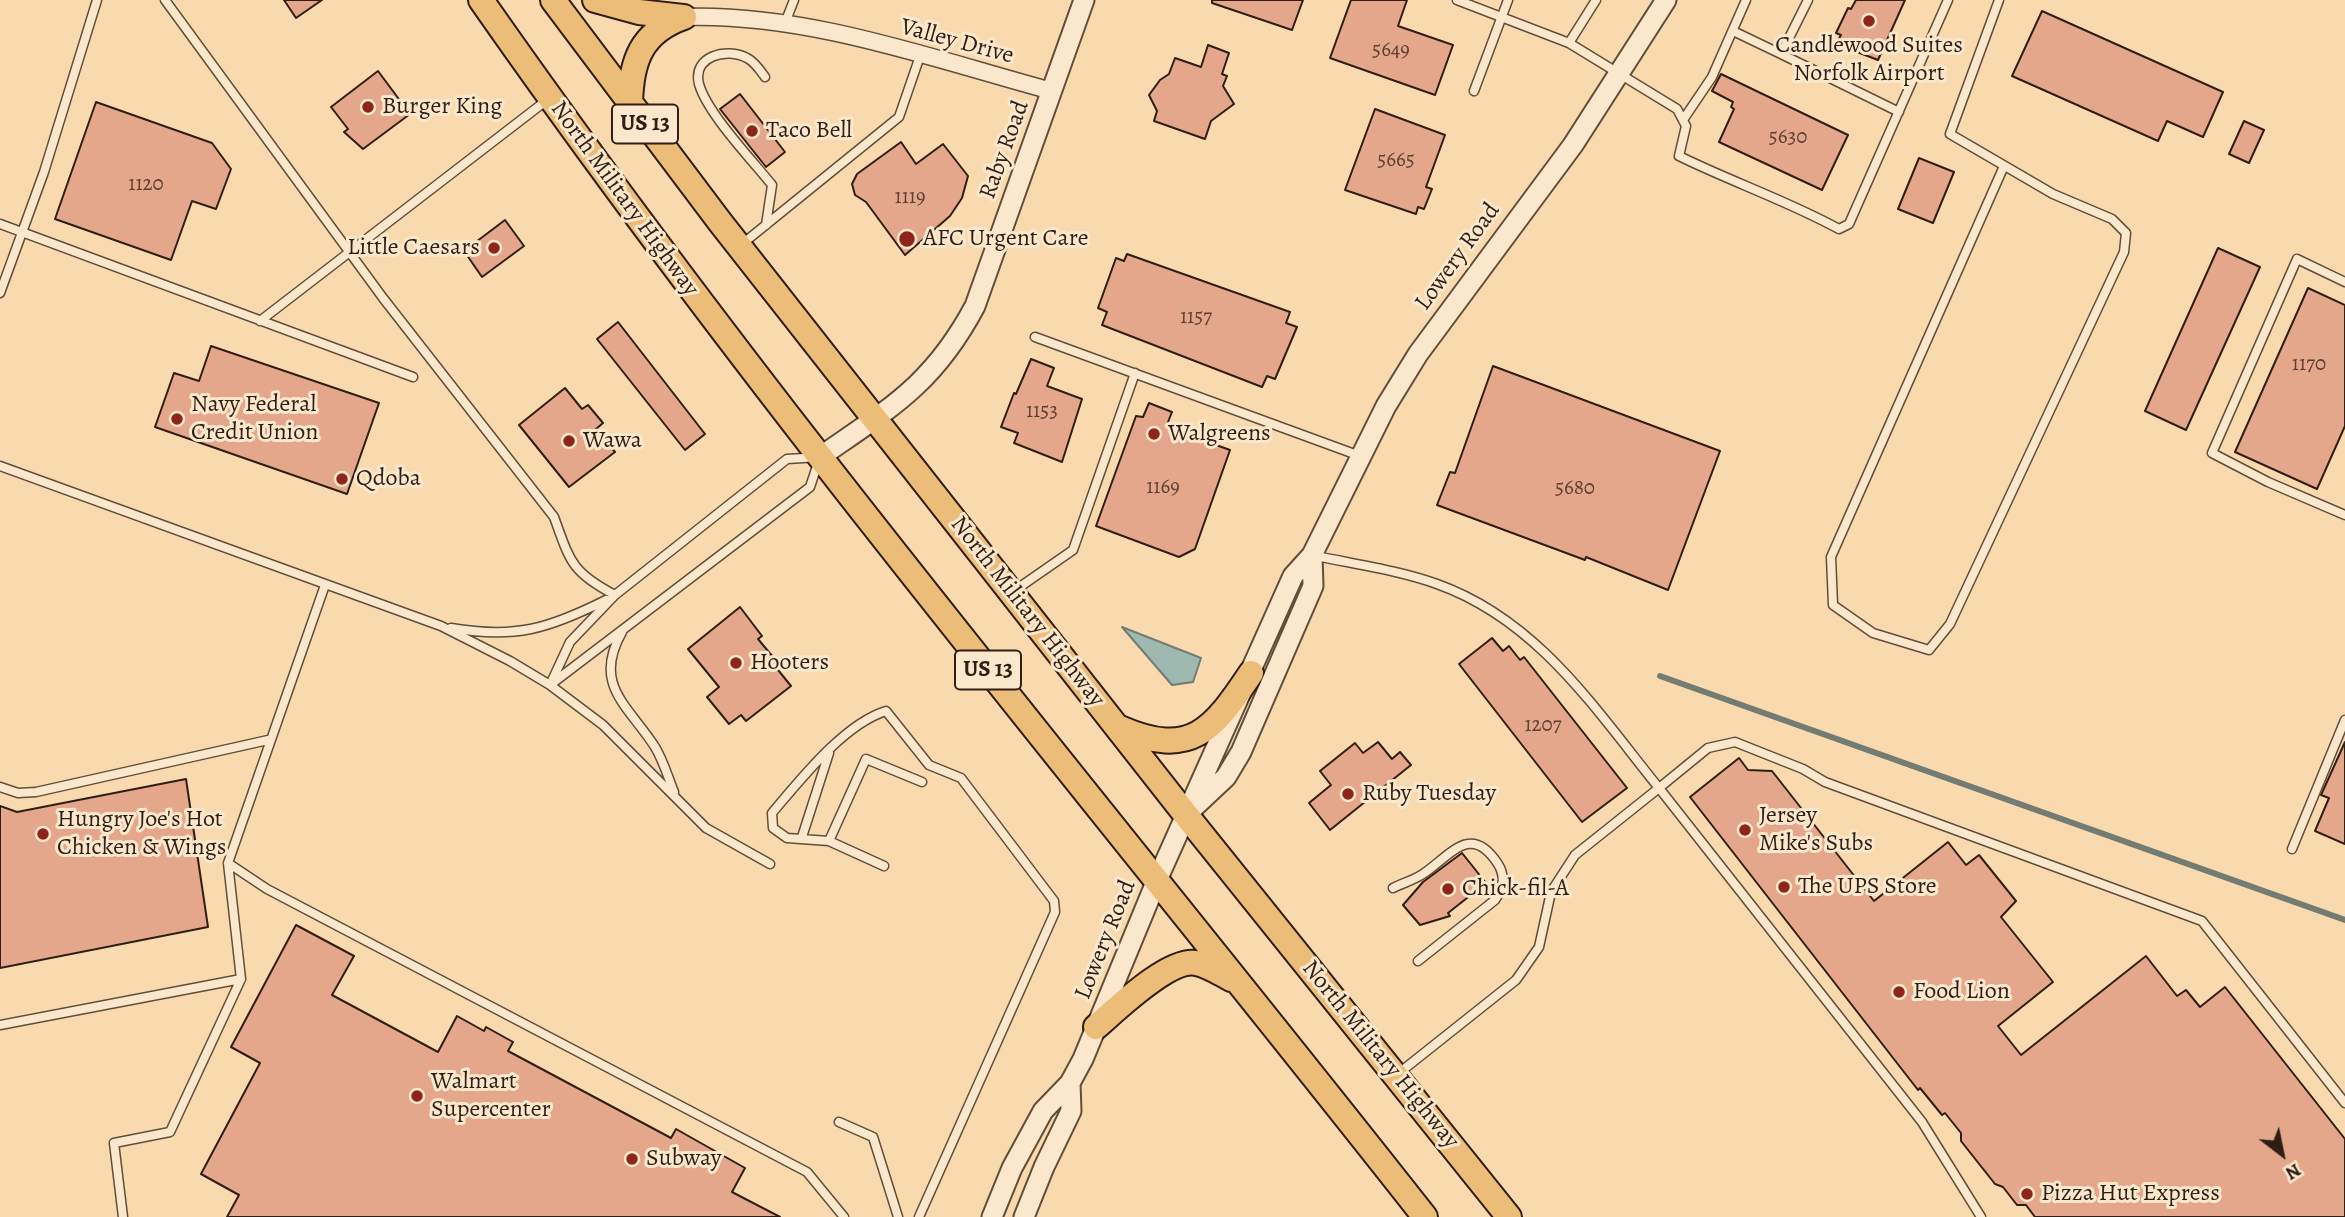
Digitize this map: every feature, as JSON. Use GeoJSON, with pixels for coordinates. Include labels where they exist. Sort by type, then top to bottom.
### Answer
{"type":"FeatureCollection","features":[{"type":"Feature","properties":{"kind":"main road","name":"North Military Highway"},"geometry":{"type":"LineString","coordinates":[[481,0],[676,271],[820,457],[1425,1217]]}},
{"type":"Feature","properties":{"kind":"main road","name":"North Military Highway"},"geometry":{"type":"LineString","coordinates":[[554,0],[739,247],[1186,815],[1509,1217]]}},
{"type":"Feature","properties":{"kind":"main road"},"geometry":{"type":"LineString","coordinates":[[595,0],[639,12],[684,17]]}},
{"type":"Feature","properties":{"kind":"main road"},"geometry":{"type":"LineString","coordinates":[[630,104],[635,60],[641,47],[667,23],[684,17]]}},
{"type":"Feature","properties":{"kind":"main road"},"geometry":{"type":"LineString","coordinates":[[1117,727],[1142,738],[1184,741],[1199,734],[1222,713],[1251,673]]}},
{"type":"Feature","properties":{"kind":"main road"},"geometry":{"type":"LineString","coordinates":[[1096,1027],[1140,989],[1180,963],[1196,963],[1238,982]]}},
{"type":"Feature","properties":{"kind":"street","name":"Raby Road"},"geometry":{"type":"LineString","coordinates":[[820,457],[922,383],[957,341],[975,306],[1084,0]]}},
{"type":"Feature","properties":{"kind":"street","name":"Lowery Road"},"geometry":{"type":"LineString","coordinates":[[992,1217],[1012,1168],[1043,1111],[1070,1083],[1293,576],[1312,555],[1360,456],[1418,354],[1621,74],[1666,0]]}},
{"type":"Feature","properties":{"kind":"street","name":"Valley Drive"},"geometry":{"type":"LineString","coordinates":[[684,17],[723,17],[785,23],[1052,91]]}},
{"type":"Feature","properties":{"kind":"street","name":"Lowery Road"},"geometry":{"type":"LineString","coordinates":[[1186,815],[1226,778],[1241,752],[1313,586],[1312,555]]}},
{"type":"Feature","properties":{"kind":"street","name":"Lowery Road"},"geometry":{"type":"LineString","coordinates":[[1024,1217],[1071,1111],[1070,1083]]}},
{"type":"Feature","properties":{"kind":"lane"},"geometry":{"type":"LineString","coordinates":[[0,293],[24,231],[97,0]]}},
{"type":"Feature","properties":{"kind":"lane"},"geometry":{"type":"LineString","coordinates":[[165,0],[348,251],[554,517],[565,554],[589,582],[615,595]]}},
{"type":"Feature","properties":{"kind":"lane"},"geometry":{"type":"LineString","coordinates":[[785,23],[794,0]]}},
{"type":"Feature","properties":{"kind":"lane"},"geometry":{"type":"LineString","coordinates":[[1457,0],[1569,43],[1621,74],[1677,109],[1686,126],[1679,156],[1728,180],[1806,210],[1839,229],[1849,224],[1948,0]]}},
{"type":"Feature","properties":{"kind":"lane"},"geometry":{"type":"LineString","coordinates":[[1474,91],[1508,0]]}},
{"type":"Feature","properties":{"kind":"lane"},"geometry":{"type":"LineString","coordinates":[[1569,43],[1597,0]]}},
{"type":"Feature","properties":{"kind":"lane"},"geometry":{"type":"LineString","coordinates":[[1683,120],[1712,77],[1746,0]]}},
{"type":"Feature","properties":{"kind":"lane"},"geometry":{"type":"LineString","coordinates":[[1782,54],[1808,0]]}},
{"type":"Feature","properties":{"kind":"lane"},"geometry":{"type":"LineString","coordinates":[[1999,0],[1950,134],[2053,194],[2112,219],[2126,233],[2124,253],[1950,624],[1929,650],[1873,634],[1833,605],[1831,556],[2004,166]]}},
{"type":"Feature","properties":{"kind":"lane"},"geometry":{"type":"LineString","coordinates":[[1733,31],[1899,112]]}},
{"type":"Feature","properties":{"kind":"lane"},"geometry":{"type":"LineString","coordinates":[[765,77],[744,56],[727,53],[713,54],[701,65],[698,80],[709,105],[772,185],[766,225]]}},
{"type":"Feature","properties":{"kind":"lane"},"geometry":{"type":"LineString","coordinates":[[739,247],[899,117],[920,56]]}},
{"type":"Feature","properties":{"kind":"lane"},"geometry":{"type":"LineString","coordinates":[[260,321],[549,98]]}},
{"type":"Feature","properties":{"kind":"lane"},"geometry":{"type":"LineString","coordinates":[[0,224],[413,377]]}},
{"type":"Feature","properties":{"kind":"lane"},"geometry":{"type":"LineString","coordinates":[[2344,512],[2268,482],[2212,453],[2297,259],[2345,282]]}},
{"type":"Feature","properties":{"kind":"lane"},"geometry":{"type":"LineString","coordinates":[[1035,337],[1360,456]]}},
{"type":"Feature","properties":{"kind":"lane"},"geometry":{"type":"LineString","coordinates":[[1012,593],[1073,551],[1135,373]]}},
{"type":"Feature","properties":{"kind":"lane"},"geometry":{"type":"LineString","coordinates":[[820,457],[810,487],[550,685],[570,642],[615,595],[787,459],[820,457]]}},
{"type":"Feature","properties":{"kind":"lane"},"geometry":{"type":"LineString","coordinates":[[0,466],[441,626],[510,661],[550,685],[603,725],[675,794],[706,828],[770,863]]}},
{"type":"Feature","properties":{"kind":"lane"},"geometry":{"type":"LineString","coordinates":[[1312,555],[1436,584],[1504,618],[1561,667],[1922,1122],[1981,1217]]}},
{"type":"Feature","properties":{"kind":"lane"},"geometry":{"type":"LineString","coordinates":[[123,1217],[114,1143],[170,1132],[241,979],[228,863],[268,740],[325,584]]}},
{"type":"Feature","properties":{"kind":"lane"},"geometry":{"type":"LineString","coordinates":[[441,626],[490,635],[523,632],[578,614],[615,595]]}},
{"type":"Feature","properties":{"kind":"lane"},"geometry":{"type":"LineString","coordinates":[[626,626],[612,649],[610,668],[613,687],[622,705],[656,748],[675,794]]}},
{"type":"Feature","properties":{"kind":"lane"},"geometry":{"type":"LineString","coordinates":[[884,866],[829,841],[787,838],[773,828],[772,813],[829,751],[867,717],[886,711],[929,765],[961,778],[1054,901],[1055,912],[919,1217]]}},
{"type":"Feature","properties":{"kind":"lane"},"geometry":{"type":"LineString","coordinates":[[2292,849],[2345,720]]}},
{"type":"Feature","properties":{"kind":"lane"},"geometry":{"type":"LineString","coordinates":[[0,787],[18,793],[36,792],[268,740]]}},
{"type":"Feature","properties":{"kind":"lane"},"geometry":{"type":"LineString","coordinates":[[1397,1075],[1516,981],[1539,947],[1551,892],[1575,855],[1708,748],[1735,742],[1803,769],[1825,782],[2202,920],[2345,1103]]}},
{"type":"Feature","properties":{"kind":"lane"},"geometry":{"type":"LineString","coordinates":[[802,837],[829,751]]}},
{"type":"Feature","properties":{"kind":"lane"},"geometry":{"type":"LineString","coordinates":[[829,841],[866,759],[922,782]]}},
{"type":"Feature","properties":{"kind":"lane"},"geometry":{"type":"LineString","coordinates":[[1393,888],[1421,875],[1459,846],[1474,843],[1485,849],[1502,874],[1502,890],[1496,900],[1418,961]]}},
{"type":"Feature","properties":{"kind":"lane"},"geometry":{"type":"LineString","coordinates":[[228,863],[267,889],[807,1172],[844,1217]]}},
{"type":"Feature","properties":{"kind":"lane"},"geometry":{"type":"LineString","coordinates":[[0,1025],[241,979]]}},
{"type":"Feature","properties":{"kind":"lane"},"geometry":{"type":"LineString","coordinates":[[839,1122],[873,1136],[898,1217]]}},
{"type":"Feature","properties":{"kind":"water"},"geometry":{"type":"Polygon","coordinates":[[[1122,627],[1201,658],[1193,682],[1172,685],[1122,627]]]}},
{"type":"Feature","properties":{"kind":"building"},"geometry":{"type":"Polygon","coordinates":[[[284,0],[322,0],[296,18],[284,0]]]}},
{"type":"Feature","properties":{"kind":"building"},"geometry":{"type":"Polygon","coordinates":[[[1212,0],[1303,0],[1292,30],[1212,3],[1212,0]]]}},
{"type":"Feature","properties":{"kind":"building"},"geometry":{"type":"Polygon","coordinates":[[[1351,0],[1407,0],[1398,26],[1453,45],[1435,95],[1330,58],[1351,0]]]}},
{"type":"Feature","properties":{"kind":"building","name":"Candlewood Suites Norfolk Airport"},"geometry":{"type":"Polygon","coordinates":[[[1856,0],[1905,0],[1878,60],[1836,44],[1841,35],[1836,33],[1848,8],[1851,9],[1856,0]]]}},
{"type":"Feature","properties":{"kind":"building"},"geometry":{"type":"Polygon","coordinates":[[[2042,11],[2223,92],[2203,137],[2167,121],[2158,141],[2012,76],[2042,11]]]}},
{"type":"Feature","properties":{"kind":"building"},"geometry":{"type":"Polygon","coordinates":[[[1208,45],[1229,53],[1222,74],[1227,76],[1223,86],[1234,104],[1211,121],[1205,139],[1154,121],[1157,111],[1149,95],[1160,80],[1169,74],[1175,58],[1201,67],[1208,45]]]}},
{"type":"Feature","properties":{"kind":"building"},"geometry":{"type":"Polygon","coordinates":[[[378,71],[410,114],[363,149],[344,132],[348,129],[331,107],[378,71]]]}},
{"type":"Feature","properties":{"kind":"building"},"geometry":{"type":"Polygon","coordinates":[[[1721,74],[1848,135],[1822,190],[1719,142],[1734,109],[1731,107],[1733,102],[1712,91],[1721,74]]]}},
{"type":"Feature","properties":{"kind":"building","name":"Taco Bell"},"geometry":{"type":"Polygon","coordinates":[[[740,94],[785,152],[766,167],[720,109],[740,94]]]}},
{"type":"Feature","properties":{"kind":"building"},"geometry":{"type":"Polygon","coordinates":[[[96,102],[212,143],[231,169],[216,209],[192,201],[171,260],[55,219],[96,102]]]}},
{"type":"Feature","properties":{"kind":"building"},"geometry":{"type":"Polygon","coordinates":[[[1375,109],[1445,135],[1426,187],[1432,189],[1424,209],[1418,207],[1416,214],[1345,190],[1375,109]]]}},
{"type":"Feature","properties":{"kind":"building"},"geometry":{"type":"Polygon","coordinates":[[[2244,121],[2264,130],[2249,163],[2229,154],[2244,121]]]}},
{"type":"Feature","properties":{"kind":"building"},"geometry":{"type":"Polygon","coordinates":[[[901,142],[916,164],[943,144],[968,176],[962,198],[950,216],[905,255],[866,202],[855,195],[852,184],[857,174],[901,142]]]}},
{"type":"Feature","properties":{"kind":"building"},"geometry":{"type":"Polygon","coordinates":[[[1919,158],[1954,172],[1933,223],[1898,209],[1919,158]]]}},
{"type":"Feature","properties":{"kind":"building","name":"Little Caesars"},"geometry":{"type":"Polygon","coordinates":[[[505,220],[524,246],[482,277],[464,251],[505,220]]]}},
{"type":"Feature","properties":{"kind":"building"},"geometry":{"type":"Polygon","coordinates":[[[2218,248],[2260,267],[2186,430],[2145,411],[2218,248]]]}},
{"type":"Feature","properties":{"kind":"building"},"geometry":{"type":"Polygon","coordinates":[[[1127,254],[1290,312],[1286,323],[1297,327],[1275,379],[1267,376],[1262,387],[1102,325],[1107,312],[1098,308],[1116,258],[1124,261],[1127,254]]]}},
{"type":"Feature","properties":{"kind":"building"},"geometry":{"type":"Polygon","coordinates":[[[2308,288],[2345,305],[2345,426],[2317,489],[2235,452],[2308,288]]]}},
{"type":"Feature","properties":{"kind":"building","name":"Wawa"},"geometry":{"type":"Polygon","coordinates":[[[618,322],[705,434],[685,450],[597,339],[618,322]]]}},
{"type":"Feature","properties":{"kind":"building"},"geometry":{"type":"Polygon","coordinates":[[[211,346],[379,403],[347,494],[155,427],[174,373],[199,381],[211,346]]]}},
{"type":"Feature","properties":{"kind":"building"},"geometry":{"type":"Polygon","coordinates":[[[1031,359],[1054,368],[1047,386],[1082,399],[1062,462],[1014,443],[1018,433],[1001,427],[1031,359]]]}},
{"type":"Feature","properties":{"kind":"building"},"geometry":{"type":"Polygon","coordinates":[[[1493,366],[1720,451],[1668,590],[1586,557],[1585,560],[1437,505],[1450,472],[1455,473],[1493,366]]]}},
{"type":"Feature","properties":{"kind":"building","name":"Wawa"},"geometry":{"type":"Polygon","coordinates":[[[565,388],[582,409],[588,405],[603,423],[596,429],[615,452],[569,487],[519,425],[565,388]]]}},
{"type":"Feature","properties":{"kind":"building","name":"Walgreens"},"geometry":{"type":"Polygon","coordinates":[[[1149,403],[1172,412],[1166,427],[1230,450],[1195,549],[1179,557],[1096,526],[1136,416],[1143,417],[1149,403]]]}},
{"type":"Feature","properties":{"kind":"building","name":"Hooters"},"geometry":{"type":"Polygon","coordinates":[[[740,607],[762,636],[758,639],[773,657],[770,660],[791,686],[746,721],[741,715],[729,724],[707,697],[719,687],[688,649],[740,607]]]}},
{"type":"Feature","properties":{"kind":"building"},"geometry":{"type":"Polygon","coordinates":[[[1492,638],[1503,651],[1509,646],[1520,660],[1524,657],[1627,788],[1582,822],[1459,664],[1492,638]]]}},
{"type":"Feature","properties":{"kind":"building","name":"Ruby Tuesday"},"geometry":{"type":"Polygon","coordinates":[[[1378,742],[1392,759],[1400,752],[1411,765],[1330,830],[1309,803],[1331,785],[1320,771],[1355,743],[1363,753],[1378,742]]]}},
{"type":"Feature","properties":{"kind":"building"},"geometry":{"type":"Polygon","coordinates":[[[2345,742],[2345,844],[2315,831],[2329,798],[2321,795],[2345,742]]]}},
{"type":"Feature","properties":{"kind":"building"},"geometry":{"type":"Polygon","coordinates":[[[1739,758],[1748,770],[1772,771],[1874,901],[1948,842],[1966,865],[1979,855],[2016,901],[2001,917],[2053,982],[1998,1026],[2021,1055],[2146,956],[2177,996],[2186,990],[2200,1007],[2225,987],[2345,1139],[2345,1217],[2035,1217],[2026,1205],[2017,1205],[2003,1187],[1995,1184],[1961,1141],[1961,1133],[1945,1113],[1942,1115],[1920,1088],[1918,1090],[1690,797],[1739,758]]]}},
{"type":"Feature","properties":{"kind":"building"},"geometry":{"type":"Polygon","coordinates":[[[186,779],[208,927],[0,968],[0,806],[17,812],[186,779]]]}},
{"type":"Feature","properties":{"kind":"building","name":"Chick-fil-A"},"geometry":{"type":"Polygon","coordinates":[[[1462,853],[1486,883],[1448,913],[1450,916],[1420,925],[1403,905],[1423,882],[1462,853]]]}},
{"type":"Feature","properties":{"kind":"building","name":"Walmart Supercenter"},"geometry":{"type":"Polygon","coordinates":[[[296,925],[354,956],[332,995],[438,1052],[457,1016],[484,1031],[486,1027],[513,1042],[508,1051],[671,1138],[676,1129],[745,1168],[732,1192],[780,1217],[227,1217],[239,1195],[201,1174],[260,1063],[231,1047],[296,925]]]}},
{"type":"Feature","properties":{"kind":"waterway"},"geometry":{"type":"LineString","coordinates":[[1660,676],[2345,920]]}},
{"type":"Feature","properties":{"kind":"place","name":"Candlewood Suites Norfolk Airport"},"geometry":{"type":"Point","coordinates":[1869,21]}},
{"type":"Feature","properties":{"kind":"place","name":"Burger King"},"geometry":{"type":"Point","coordinates":[368,107]}},
{"type":"Feature","properties":{"kind":"place","name":"Taco Bell"},"geometry":{"type":"Point","coordinates":[752,131]}},
{"type":"Feature","properties":{"kind":"place","name":"AFC Urgent Care"},"geometry":{"type":"Point","coordinates":[907,239]}},
{"type":"Feature","properties":{"kind":"place","name":"Little Caesars"},"geometry":{"type":"Point","coordinates":[494,248]}},
{"type":"Feature","properties":{"kind":"place","name":"Navy Federal Credit Union"},"geometry":{"type":"Point","coordinates":[177,419]}},
{"type":"Feature","properties":{"kind":"place","name":"Walgreens"},"geometry":{"type":"Point","coordinates":[1154,434]}},
{"type":"Feature","properties":{"kind":"place","name":"Wawa"},"geometry":{"type":"Point","coordinates":[569,441]}},
{"type":"Feature","properties":{"kind":"place","name":"Qdoba"},"geometry":{"type":"Point","coordinates":[342,479]}},
{"type":"Feature","properties":{"kind":"place","name":"Hooters"},"geometry":{"type":"Point","coordinates":[736,663]}},
{"type":"Feature","properties":{"kind":"place","name":"Ruby Tuesday"},"geometry":{"type":"Point","coordinates":[1348,794]}},
{"type":"Feature","properties":{"kind":"place","name":"Jersey Mike's Subs"},"geometry":{"type":"Point","coordinates":[1745,830]}},
{"type":"Feature","properties":{"kind":"place","name":"Hungry Joe's Hot Chicken & Wings"},"geometry":{"type":"Point","coordinates":[43,834]}},
{"type":"Feature","properties":{"kind":"place","name":"The UPS Store"},"geometry":{"type":"Point","coordinates":[1784,887]}},
{"type":"Feature","properties":{"kind":"place","name":"Chick-fil-A"},"geometry":{"type":"Point","coordinates":[1448,889]}},
{"type":"Feature","properties":{"kind":"place","name":"Food Lion"},"geometry":{"type":"Point","coordinates":[1899,992]}},
{"type":"Feature","properties":{"kind":"place","name":"Walmart Supercenter"},"geometry":{"type":"Point","coordinates":[417,1096]}},
{"type":"Feature","properties":{"kind":"place","name":"Subway"},"geometry":{"type":"Point","coordinates":[632,1159]}},
{"type":"Feature","properties":{"kind":"place","name":"Pizza Hut Express"},"geometry":{"type":"Point","coordinates":[2027,1194]}}]}
